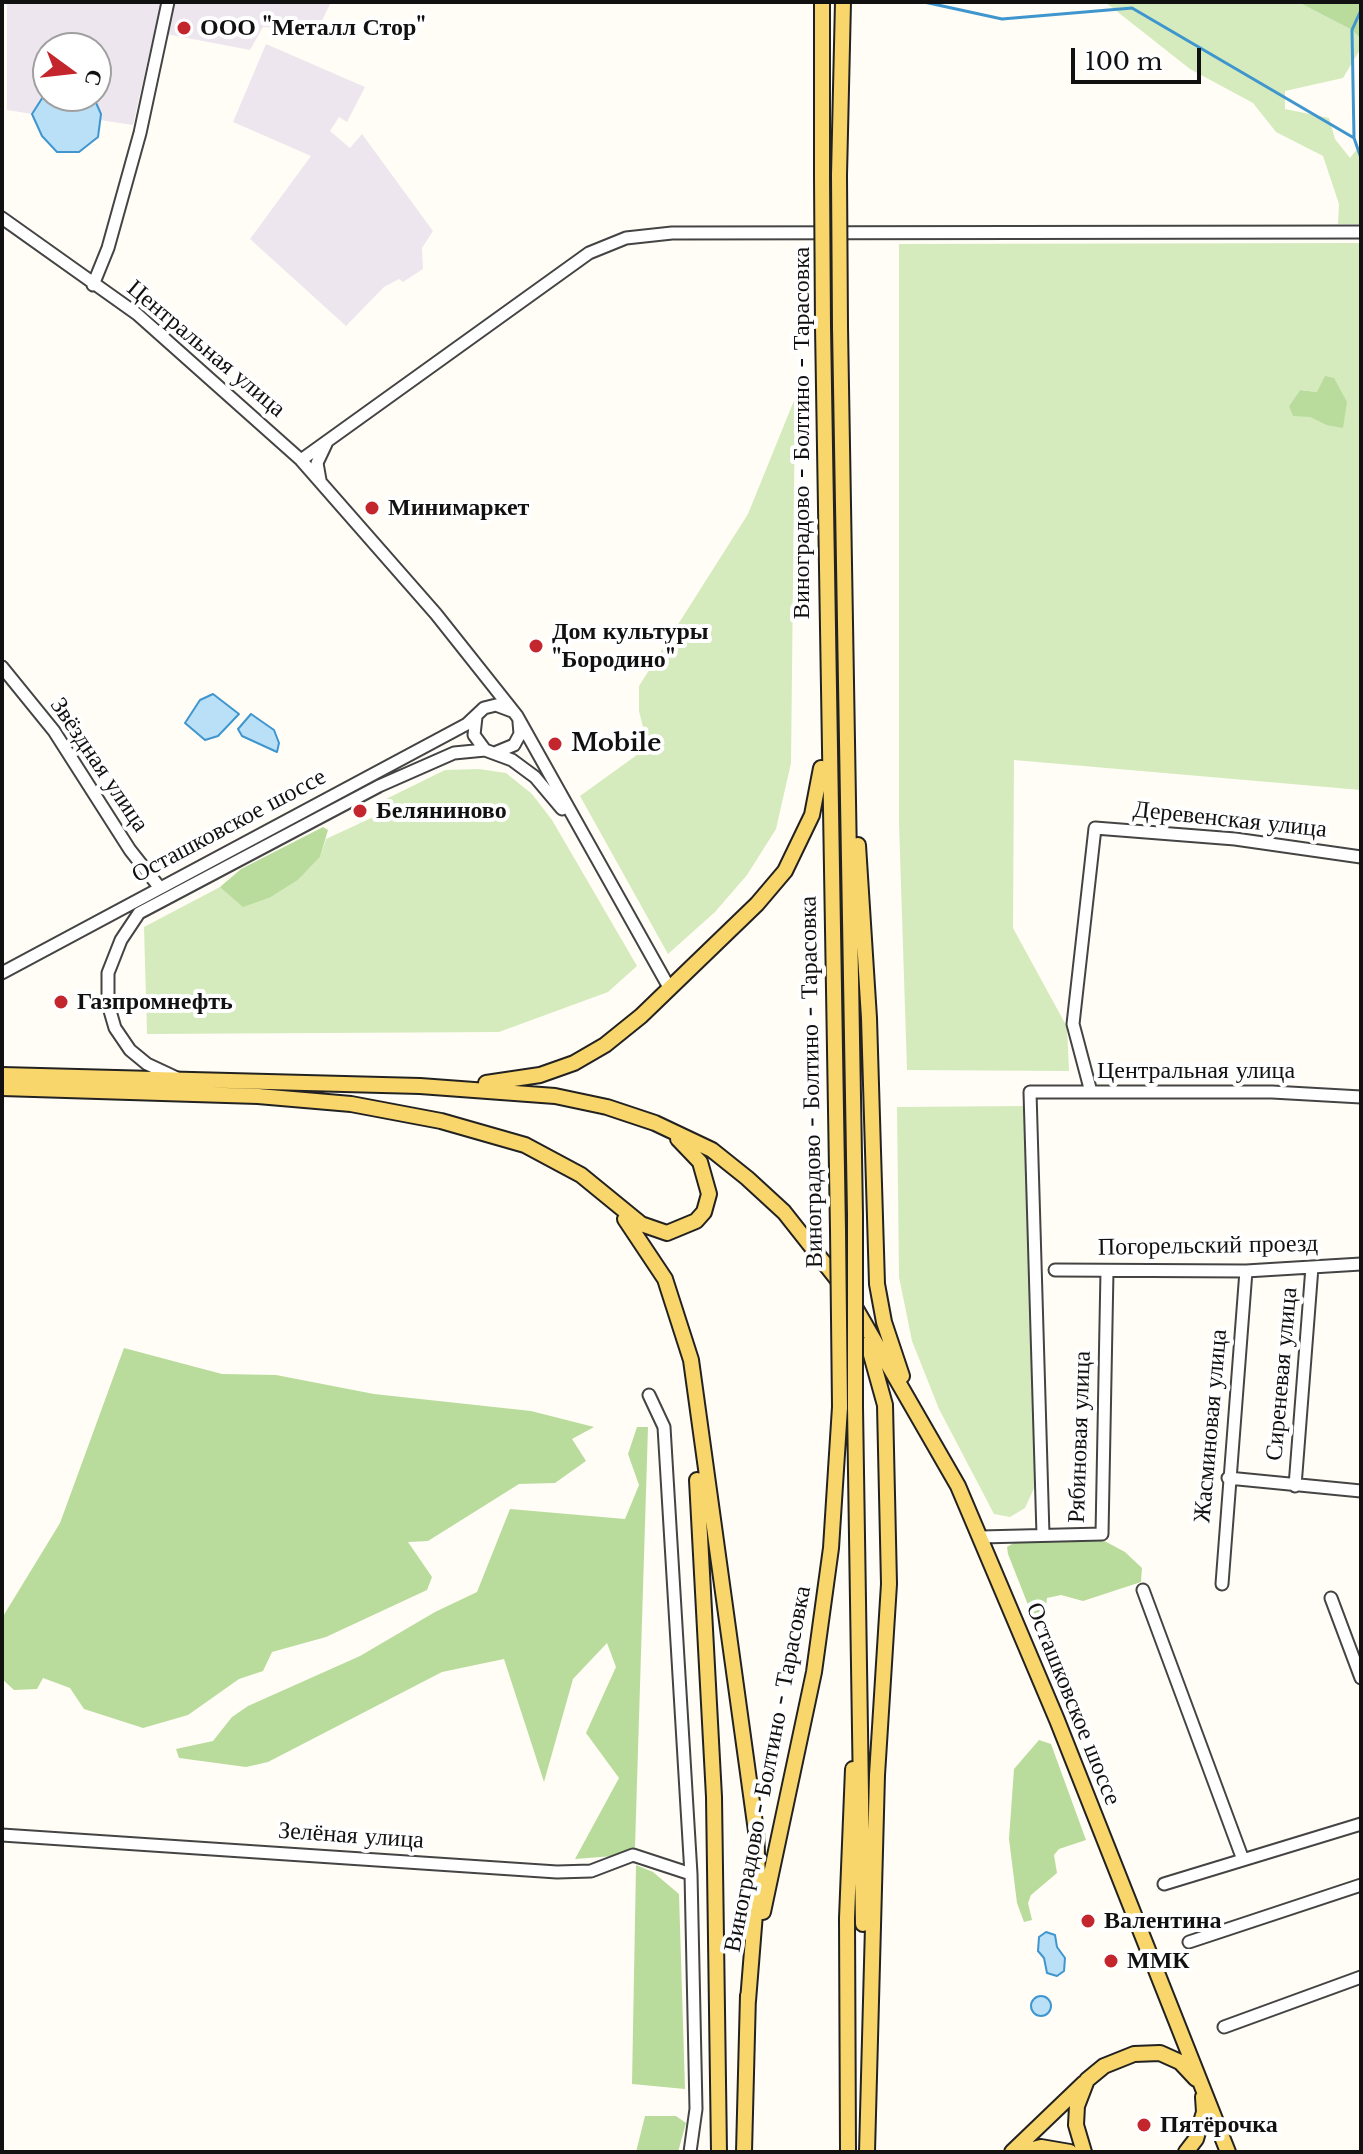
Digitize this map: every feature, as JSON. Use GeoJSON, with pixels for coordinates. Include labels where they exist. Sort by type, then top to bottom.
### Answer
{"type":"FeatureCollection","features":[{"type":"Feature","properties":{"kind":"main road","name":"Виноградово - Болтино - Тарасовка"},"geometry":{"type":"LineString","coordinates":[[744,2152],[748,2001],[814,1672],[831,1548],[840,1407],[825,596],[822,2]]}},
{"type":"Feature","properties":{"kind":"main road","name":"Виноградово - Болтино - Тарасовка"},"geometry":{"type":"LineString","coordinates":[[843,2],[839,175],[840,327],[867,2152]]}},
{"type":"Feature","properties":{"kind":"main road"},"geometry":{"type":"LineString","coordinates":[[442,1087],[540,1075],[574,1063],[605,1045],[670,989],[757,904],[785,871],[812,815],[820,776],[825,596]]}},
{"type":"Feature","properties":{"kind":"main road"},"geometry":{"type":"LineString","coordinates":[[847,732],[867,975],[877,1284],[884,1322],[912,1407]]}},
{"type":"Feature","properties":{"kind":"main road"},"geometry":{"type":"LineString","coordinates":[[2,1075],[442,1087],[555,1096],[607,1107],[655,1123],[712,1150],[784,1212],[847,1294],[875,1363],[885,1405],[889,1584],[877,1789],[867,2152]]}},
{"type":"Feature","properties":{"kind":"main road"},"geometry":{"type":"LineString","coordinates":[[2,1088],[258,1096],[351,1104],[441,1121],[525,1145],[581,1175],[641,1224],[667,1233],[696,1221],[704,1212],[709,1194],[700,1162],[683,1142],[655,1123]]}},
{"type":"Feature","properties":{"kind":"main road"},"geometry":{"type":"LineString","coordinates":[[608,1198],[641,1238],[665,1279],[691,1360],[756,1831],[758,1876],[748,2001]]}},
{"type":"Feature","properties":{"kind":"main road","name":"Осташковское шоссе"},"geometry":{"type":"LineString","coordinates":[[847,1294],[958,1486],[981,1537],[1228,2152]]}},
{"type":"Feature","properties":{"kind":"main road"},"geometry":{"type":"LineString","coordinates":[[691,1360],[714,1797],[719,2152]]}},
{"type":"Feature","properties":{"kind":"main road"},"geometry":{"type":"LineString","coordinates":[[848,2152],[847,1918],[859,1592]]}},
{"type":"Feature","properties":{"kind":"main road"},"geometry":{"type":"LineString","coordinates":[[1012,2152],[1104,2066],[1134,2054],[1160,2053],[1180,2062],[1203,2086],[1204,2112],[1196,2139],[1186,2152]]}},
{"type":"Feature","properties":{"kind":"main road"},"geometry":{"type":"LineString","coordinates":[[1084,2152],[1076,2125],[1077,2106],[1087,2080]]}},
{"type":"Feature","properties":{"kind":"main road"},"geometry":{"type":"LineString","coordinates":[[1022,2152],[1041,2147],[1070,2152]]}},
{"type":"Feature","properties":{"kind":"street"},"geometry":{"type":"LineString","coordinates":[[93,285],[108,248],[140,133],[168,2]]}},
{"type":"Feature","properties":{"kind":"street","name":"Центральная улица"},"geometry":{"type":"LineString","coordinates":[[2,218],[137,314],[301,460],[436,614],[516,716]]}},
{"type":"Feature","properties":{"kind":"street"},"geometry":{"type":"LineString","coordinates":[[301,460],[581,259],[626,238],[672,233],[1361,232]]}},
{"type":"Feature","properties":{"kind":"street"},"geometry":{"type":"LineString","coordinates":[[321,484],[317,463],[329,440]]}},
{"type":"Feature","properties":{"kind":"street","name":"Звёздная улица"},"geometry":{"type":"LineString","coordinates":[[2,667],[54,731],[130,850],[160,888]]}},
{"type":"Feature","properties":{"kind":"street"},"geometry":{"type":"LineString","coordinates":[[487,682],[474,735],[491,751],[535,777],[575,825]]}},
{"type":"Feature","properties":{"kind":"street"},"geometry":{"type":"LineString","coordinates":[[480,713],[502,705],[516,716],[670,989]]}},
{"type":"Feature","properties":{"kind":"street","name":"Осташковское шоссе"},"geometry":{"type":"LineString","coordinates":[[2,973],[480,713]]}},
{"type":"Feature","properties":{"kind":"street"},"geometry":{"type":"LineString","coordinates":[[491,751],[509,749],[517,740],[516,716]]}},
{"type":"Feature","properties":{"kind":"street","name":"Осташковское шоссе"},"geometry":{"type":"LineString","coordinates":[[180,1080],[147,1064],[130,1050],[115,1028],[108,1004],[108,973],[121,940],[139,913],[400,776],[454,753],[491,751]]}},
{"type":"Feature","properties":{"kind":"street","name":"Деревенская улица"},"geometry":{"type":"LineString","coordinates":[[1091,1092],[1073,1024],[1095,828],[1235,839],[1361,857]]}},
{"type":"Feature","properties":{"kind":"street","name":"Центральная улица"},"geometry":{"type":"LineString","coordinates":[[1043,1535],[1030,1092],[1272,1092],[1361,1097]]}},
{"type":"Feature","properties":{"kind":"street","name":"Погорельский проезд"},"geometry":{"type":"LineString","coordinates":[[1055,1270],[1246,1271],[1361,1264]]}},
{"type":"Feature","properties":{"kind":"street","name":"Сиреневая улица"},"geometry":{"type":"LineString","coordinates":[[1295,1486],[1312,1267]]}},
{"type":"Feature","properties":{"kind":"street","name":"Рябиновая улица"},"geometry":{"type":"LineString","coordinates":[[981,1537],[1102,1534],[1107,1271]]}},
{"type":"Feature","properties":{"kind":"street","name":"Жасминовая улица"},"geometry":{"type":"LineString","coordinates":[[1222,1584],[1246,1271]]}},
{"type":"Feature","properties":{"kind":"street"},"geometry":{"type":"LineString","coordinates":[[649,1395],[664,1427],[691,1874],[696,2109],[690,2152]]}},
{"type":"Feature","properties":{"kind":"street"},"geometry":{"type":"LineString","coordinates":[[1228,1478],[1361,1491]]}},
{"type":"Feature","properties":{"kind":"street"},"geometry":{"type":"LineString","coordinates":[[1143,1590],[1242,1857]]}},
{"type":"Feature","properties":{"kind":"street"},"geometry":{"type":"LineString","coordinates":[[1331,1598],[1361,1678]]}},
{"type":"Feature","properties":{"kind":"street"},"geometry":{"type":"LineString","coordinates":[[1164,1884],[1242,1857],[1361,1824]]}},
{"type":"Feature","properties":{"kind":"street","name":"Зелёная улица"},"geometry":{"type":"LineString","coordinates":[[2,1835],[557,1872],[591,1871],[633,1855],[691,1874]]}},
{"type":"Feature","properties":{"kind":"street"},"geometry":{"type":"LineString","coordinates":[[1189,1942],[1361,1885]]}},
{"type":"Feature","properties":{"kind":"street"},"geometry":{"type":"LineString","coordinates":[[1224,2027],[1361,1977]]}},
{"type":"Feature","properties":{"kind":"shaded area"},"geometry":{"type":"Polygon","coordinates":[[[7,2],[161,2],[133,125],[100,120],[98,112],[112,112],[112,32],[32,32],[33,112],[32,114],[7,110],[7,2]]]}},
{"type":"Feature","properties":{"kind":"shaded area"},"geometry":{"type":"Polygon","coordinates":[[[173,2],[331,2],[317,31],[263,27],[250,50],[166,34],[173,2]]]}},
{"type":"Feature","properties":{"kind":"shaded area"},"geometry":{"type":"Polygon","coordinates":[[[266,44],[365,87],[347,122],[339,117],[330,131],[350,148],[362,134],[433,231],[422,248],[423,269],[403,282],[399,279],[384,287],[346,326],[250,239],[311,156],[233,122],[266,44]]]}},
{"type":"Feature","properties":{"kind":"green space"},"geometry":{"type":"Polygon","coordinates":[[[1105,2],[1298,2],[1352,30],[1361,39],[1361,48],[1343,78],[1285,91],[1285,109],[1329,118],[1335,139],[1350,158],[1361,144],[1361,224],[1338,224],[1339,204],[1323,156],[1276,132],[1253,103],[1190,69],[1105,2]]]}},
{"type":"Feature","properties":{"kind":"green space"},"geometry":{"type":"Polygon","coordinates":[[[1298,2],[1361,2],[1361,39],[1352,30],[1298,2]]]}},
{"type":"Feature","properties":{"kind":"green space"},"geometry":{"type":"Polygon","coordinates":[[[1361,243],[1361,790],[1014,760],[1013,928],[1067,1027],[1069,1071],[907,1070],[899,823],[899,244],[1361,243]],[[1300,390],[1289,406],[1326,425],[1317,392],[1300,390]]]}},
{"type":"Feature","properties":{"kind":"green space"},"geometry":{"type":"Polygon","coordinates":[[[1325,376],[1334,378],[1347,402],[1343,428],[1326,425],[1310,417],[1293,416],[1289,406],[1300,390],[1317,392],[1325,376]]]}},
{"type":"Feature","properties":{"kind":"green space"},"geometry":{"type":"Polygon","coordinates":[[[795,398],[791,763],[776,829],[747,875],[715,912],[668,954],[580,796],[648,747],[639,711],[639,686],[748,514],[795,398]]]}},
{"type":"Feature","properties":{"kind":"green space"},"geometry":{"type":"Polygon","coordinates":[[[479,769],[506,773],[532,794],[552,820],[637,966],[608,992],[499,1032],[147,1034],[144,927],[220,887],[271,897],[298,880],[320,857],[326,839],[382,813],[386,799],[445,770],[479,769]]]}},
{"type":"Feature","properties":{"kind":"green space"},"geometry":{"type":"Polygon","coordinates":[[[323,827],[328,830],[320,857],[298,880],[271,897],[243,907],[220,887],[241,869],[323,827]]]}},
{"type":"Feature","properties":{"kind":"green space"},"geometry":{"type":"Polygon","coordinates":[[[1025,1106],[1035,1486],[1025,1508],[1010,1517],[994,1514],[939,1409],[912,1341],[899,1277],[897,1107],[1025,1106]]]}},
{"type":"Feature","properties":{"kind":"green space"},"geometry":{"type":"Polygon","coordinates":[[[124,1348],[222,1374],[276,1375],[374,1394],[531,1411],[594,1427],[572,1439],[586,1461],[555,1483],[519,1484],[428,1541],[408,1542],[432,1577],[427,1590],[326,1637],[272,1652],[263,1671],[239,1679],[188,1715],[143,1728],[84,1709],[70,1688],[43,1678],[37,1689],[14,1690],[2,1679],[2,1618],[60,1523],[124,1348]]]}},
{"type":"Feature","properties":{"kind":"green space"},"geometry":{"type":"Polygon","coordinates":[[[637,1427],[648,1427],[635,1847],[627,1855],[575,1859],[619,1778],[586,1733],[616,1667],[607,1643],[573,1679],[544,1782],[504,1659],[442,1672],[268,1762],[246,1767],[179,1758],[176,1749],[213,1741],[232,1717],[248,1706],[360,1656],[435,1612],[477,1592],[510,1509],[625,1519],[639,1485],[628,1454],[637,1427]]]}},
{"type":"Feature","properties":{"kind":"green space"},"geometry":{"type":"Polygon","coordinates":[[[1030,1533],[1099,1538],[1125,1552],[1142,1568],[1141,1582],[1083,1601],[1061,1595],[1047,1598],[1044,1622],[1055,1644],[1053,1653],[1043,1643],[1008,1554],[1007,1547],[1030,1533]]]}},
{"type":"Feature","properties":{"kind":"green space"},"geometry":{"type":"Polygon","coordinates":[[[1039,1740],[1051,1744],[1086,1840],[1059,1849],[1054,1855],[1057,1873],[1031,1895],[1028,1903],[1032,1920],[1024,1922],[1017,1903],[1009,1839],[1014,1769],[1039,1740]]]}},
{"type":"Feature","properties":{"kind":"green space"},"geometry":{"type":"Polygon","coordinates":[[[636,1865],[653,1872],[679,1894],[685,2089],[632,2084],[636,1865]]]}},
{"type":"Feature","properties":{"kind":"green space"},"geometry":{"type":"Polygon","coordinates":[[[645,2116],[676,2116],[686,2123],[678,2152],[636,2152],[645,2116]]]}},
{"type":"Feature","properties":{"kind":"water"},"geometry":{"type":"Polygon","coordinates":[[[100,112],[98,137],[79,152],[57,152],[42,136],[32,114],[100,112]]]}},
{"type":"Feature","properties":{"kind":"water"},"geometry":{"type":"Polygon","coordinates":[[[213,694],[239,714],[218,736],[205,740],[185,723],[200,700],[213,694]]]}},
{"type":"Feature","properties":{"kind":"water"},"geometry":{"type":"Polygon","coordinates":[[[251,714],[274,730],[279,743],[277,752],[242,736],[238,729],[251,714]]]}},
{"type":"Feature","properties":{"kind":"water"},"geometry":{"type":"Polygon","coordinates":[[[1046,1932],[1055,1935],[1057,1947],[1065,1958],[1064,1971],[1057,1976],[1047,1973],[1044,1958],[1038,1951],[1039,1937],[1046,1932]]]}},
{"type":"Feature","properties":{"kind":"water"},"geometry":{"type":"Polygon","coordinates":[[[1041,1996],[1048,1999],[1051,2006],[1048,2013],[1041,2016],[1034,2013],[1031,2006],[1034,1999],[1041,1996]]]}},
{"type":"Feature","properties":{"kind":"waterway"},"geometry":{"type":"LineString","coordinates":[[924,2],[1002,19],[1132,8],[1354,138]]}},
{"type":"Feature","properties":{"kind":"waterway"},"geometry":{"type":"LineString","coordinates":[[1361,10],[1352,30],[1354,138],[1361,158]]}},
{"type":"Feature","properties":{"kind":"place","name":"ООО \"Металл Стор\""},"geometry":{"type":"Point","coordinates":[184,28]}},
{"type":"Feature","properties":{"kind":"place","name":"Минимаркет"},"geometry":{"type":"Point","coordinates":[372,508]}},
{"type":"Feature","properties":{"kind":"place","name":"Дом культуры \"Бородино\""},"geometry":{"type":"Point","coordinates":[536,646]}},
{"type":"Feature","properties":{"kind":"place","name":"Mobile"},"geometry":{"type":"Point","coordinates":[555,744]}},
{"type":"Feature","properties":{"kind":"place","name":"Беляниново"},"geometry":{"type":"Point","coordinates":[360,811]}},
{"type":"Feature","properties":{"kind":"place","name":"Газпромнефть"},"geometry":{"type":"Point","coordinates":[61,1002]}},
{"type":"Feature","properties":{"kind":"place","name":"Валентина"},"geometry":{"type":"Point","coordinates":[1088,1921]}},
{"type":"Feature","properties":{"kind":"place","name":"ММК"},"geometry":{"type":"Point","coordinates":[1111,1961]}},
{"type":"Feature","properties":{"kind":"place","name":"Пятёрочка"},"geometry":{"type":"Point","coordinates":[1144,2125]}}]}
